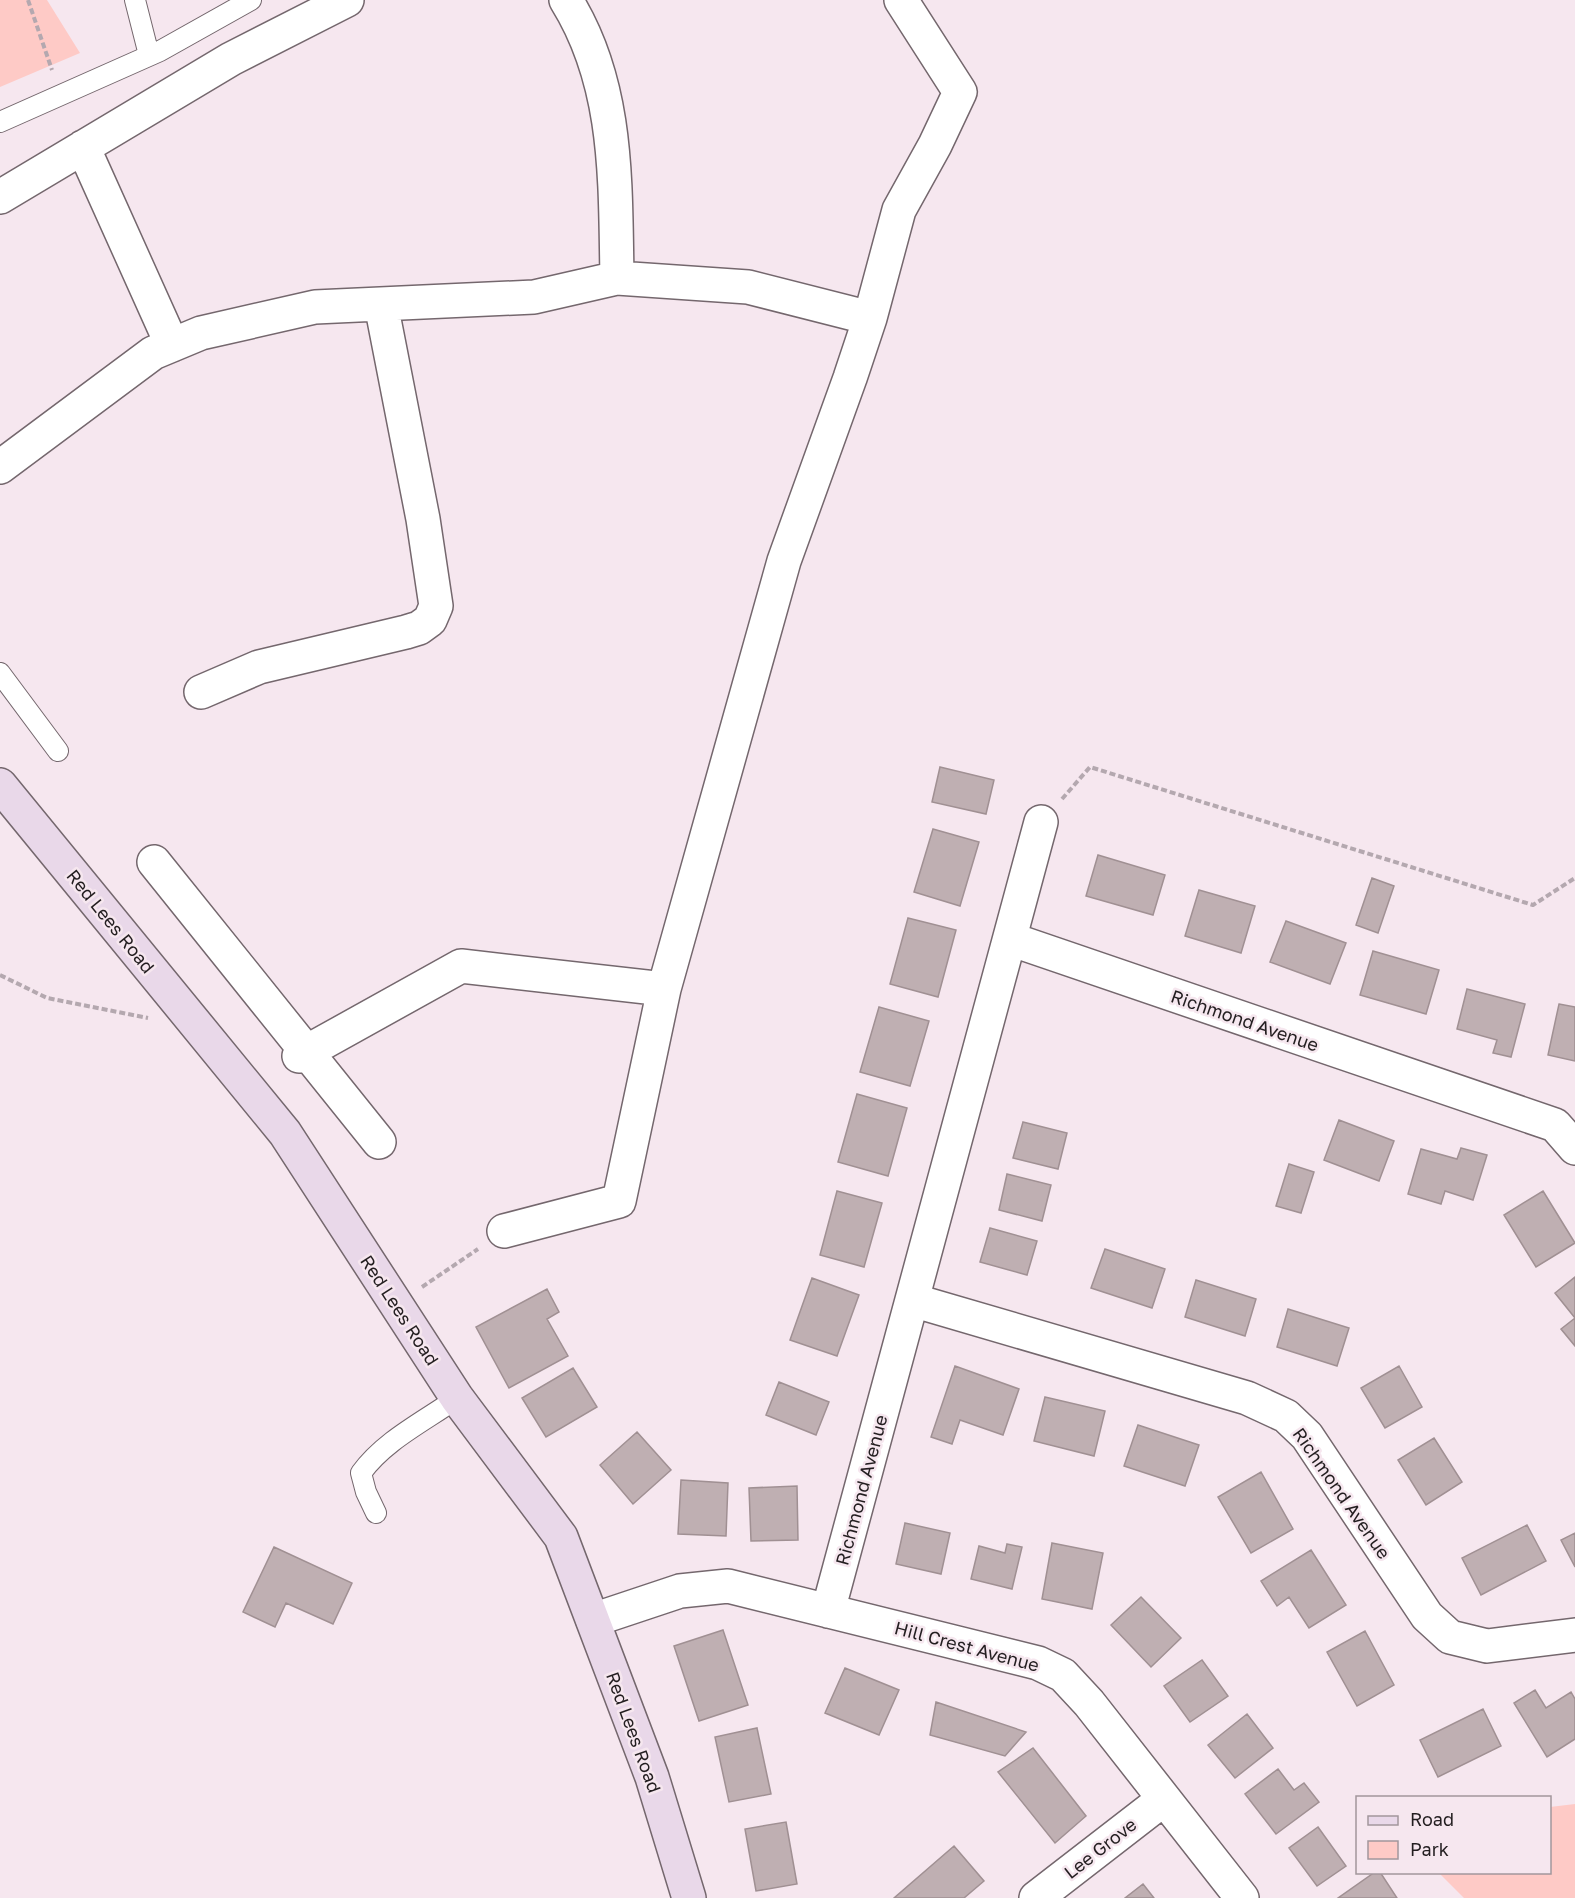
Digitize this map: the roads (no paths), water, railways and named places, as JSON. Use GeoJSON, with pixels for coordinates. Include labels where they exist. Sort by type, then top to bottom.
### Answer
{"type":"FeatureCollection","features":[{"type":"Feature","properties":{"kind":"street"},"geometry":{"type":"LineString","coordinates":[[0,196],[231,59],[347,0]]}},
{"type":"Feature","properties":{"kind":"street"},"geometry":{"type":"LineString","coordinates":[[566,0],[580,23],[600,80],[612,133],[617,278]]}},
{"type":"Feature","properties":{"kind":"street"},"geometry":{"type":"LineString","coordinates":[[504,1231],[619,1201],[664,989],[784,561],[870,318],[899,210],[960,92],[901,0]]}},
{"type":"Feature","properties":{"kind":"street"},"geometry":{"type":"LineString","coordinates":[[83,147],[172,345]]}},
{"type":"Feature","properties":{"kind":"street"},"geometry":{"type":"LineString","coordinates":[[0,467],[153,353],[201,333],[315,307],[534,297],[617,278],[747,287],[870,318]]}},
{"type":"Feature","properties":{"kind":"street"},"geometry":{"type":"LineString","coordinates":[[201,692],[259,667],[406,632],[419,628],[430,620],[436,606],[423,519],[381,304]]}},
{"type":"Feature","properties":{"kind":"street","name":"Red Lees Road"},"geometry":{"type":"LineString","coordinates":[[0,785],[285,1133],[457,1398],[561,1537],[652,1777],[689,1898]]}},
{"type":"Feature","properties":{"kind":"street","name":"Richmond Avenue"},"geometry":{"type":"LineString","coordinates":[[828,1611],[1041,822]]}},
{"type":"Feature","properties":{"kind":"street"},"geometry":{"type":"LineString","coordinates":[[154,862],[303,1054],[379,1142]]}},
{"type":"Feature","properties":{"kind":"street","name":"Richmond Avenue"},"geometry":{"type":"LineString","coordinates":[[1010,939],[1555,1125],[1575,1148]]}},
{"type":"Feature","properties":{"kind":"street"},"geometry":{"type":"LineString","coordinates":[[303,1054],[461,966],[664,989]]}},
{"type":"Feature","properties":{"kind":"street","name":"Richmond Avenue"},"geometry":{"type":"LineString","coordinates":[[912,1300],[1247,1398],[1286,1416],[1306,1436],[1426,1616],[1450,1637],[1487,1646],[1575,1635]]}},
{"type":"Feature","properties":{"kind":"street","name":"Hill Crest Avenue"},"geometry":{"type":"LineString","coordinates":[[593,1620],[680,1591],[729,1586],[1038,1663],[1064,1675],[1089,1703],[1242,1898]]}},
{"type":"Feature","properties":{"kind":"street","name":"Lee Grove"},"geometry":{"type":"LineString","coordinates":[[1036,1898],[1164,1799]]}},
{"type":"Feature","properties":{"kind":"lane"},"geometry":{"type":"LineString","coordinates":[[135,0],[149,55]]}},
{"type":"Feature","properties":{"kind":"lane"},"geometry":{"type":"LineString","coordinates":[[0,122],[160,51],[251,0]]}},
{"type":"Feature","properties":{"kind":"lane"},"geometry":{"type":"LineString","coordinates":[[0,673],[58,751]]}},
{"type":"Feature","properties":{"kind":"lane"},"geometry":{"type":"LineString","coordinates":[[376,1513],[366,1492],[361,1473],[372,1458],[397,1438],[457,1398]]}}]}
